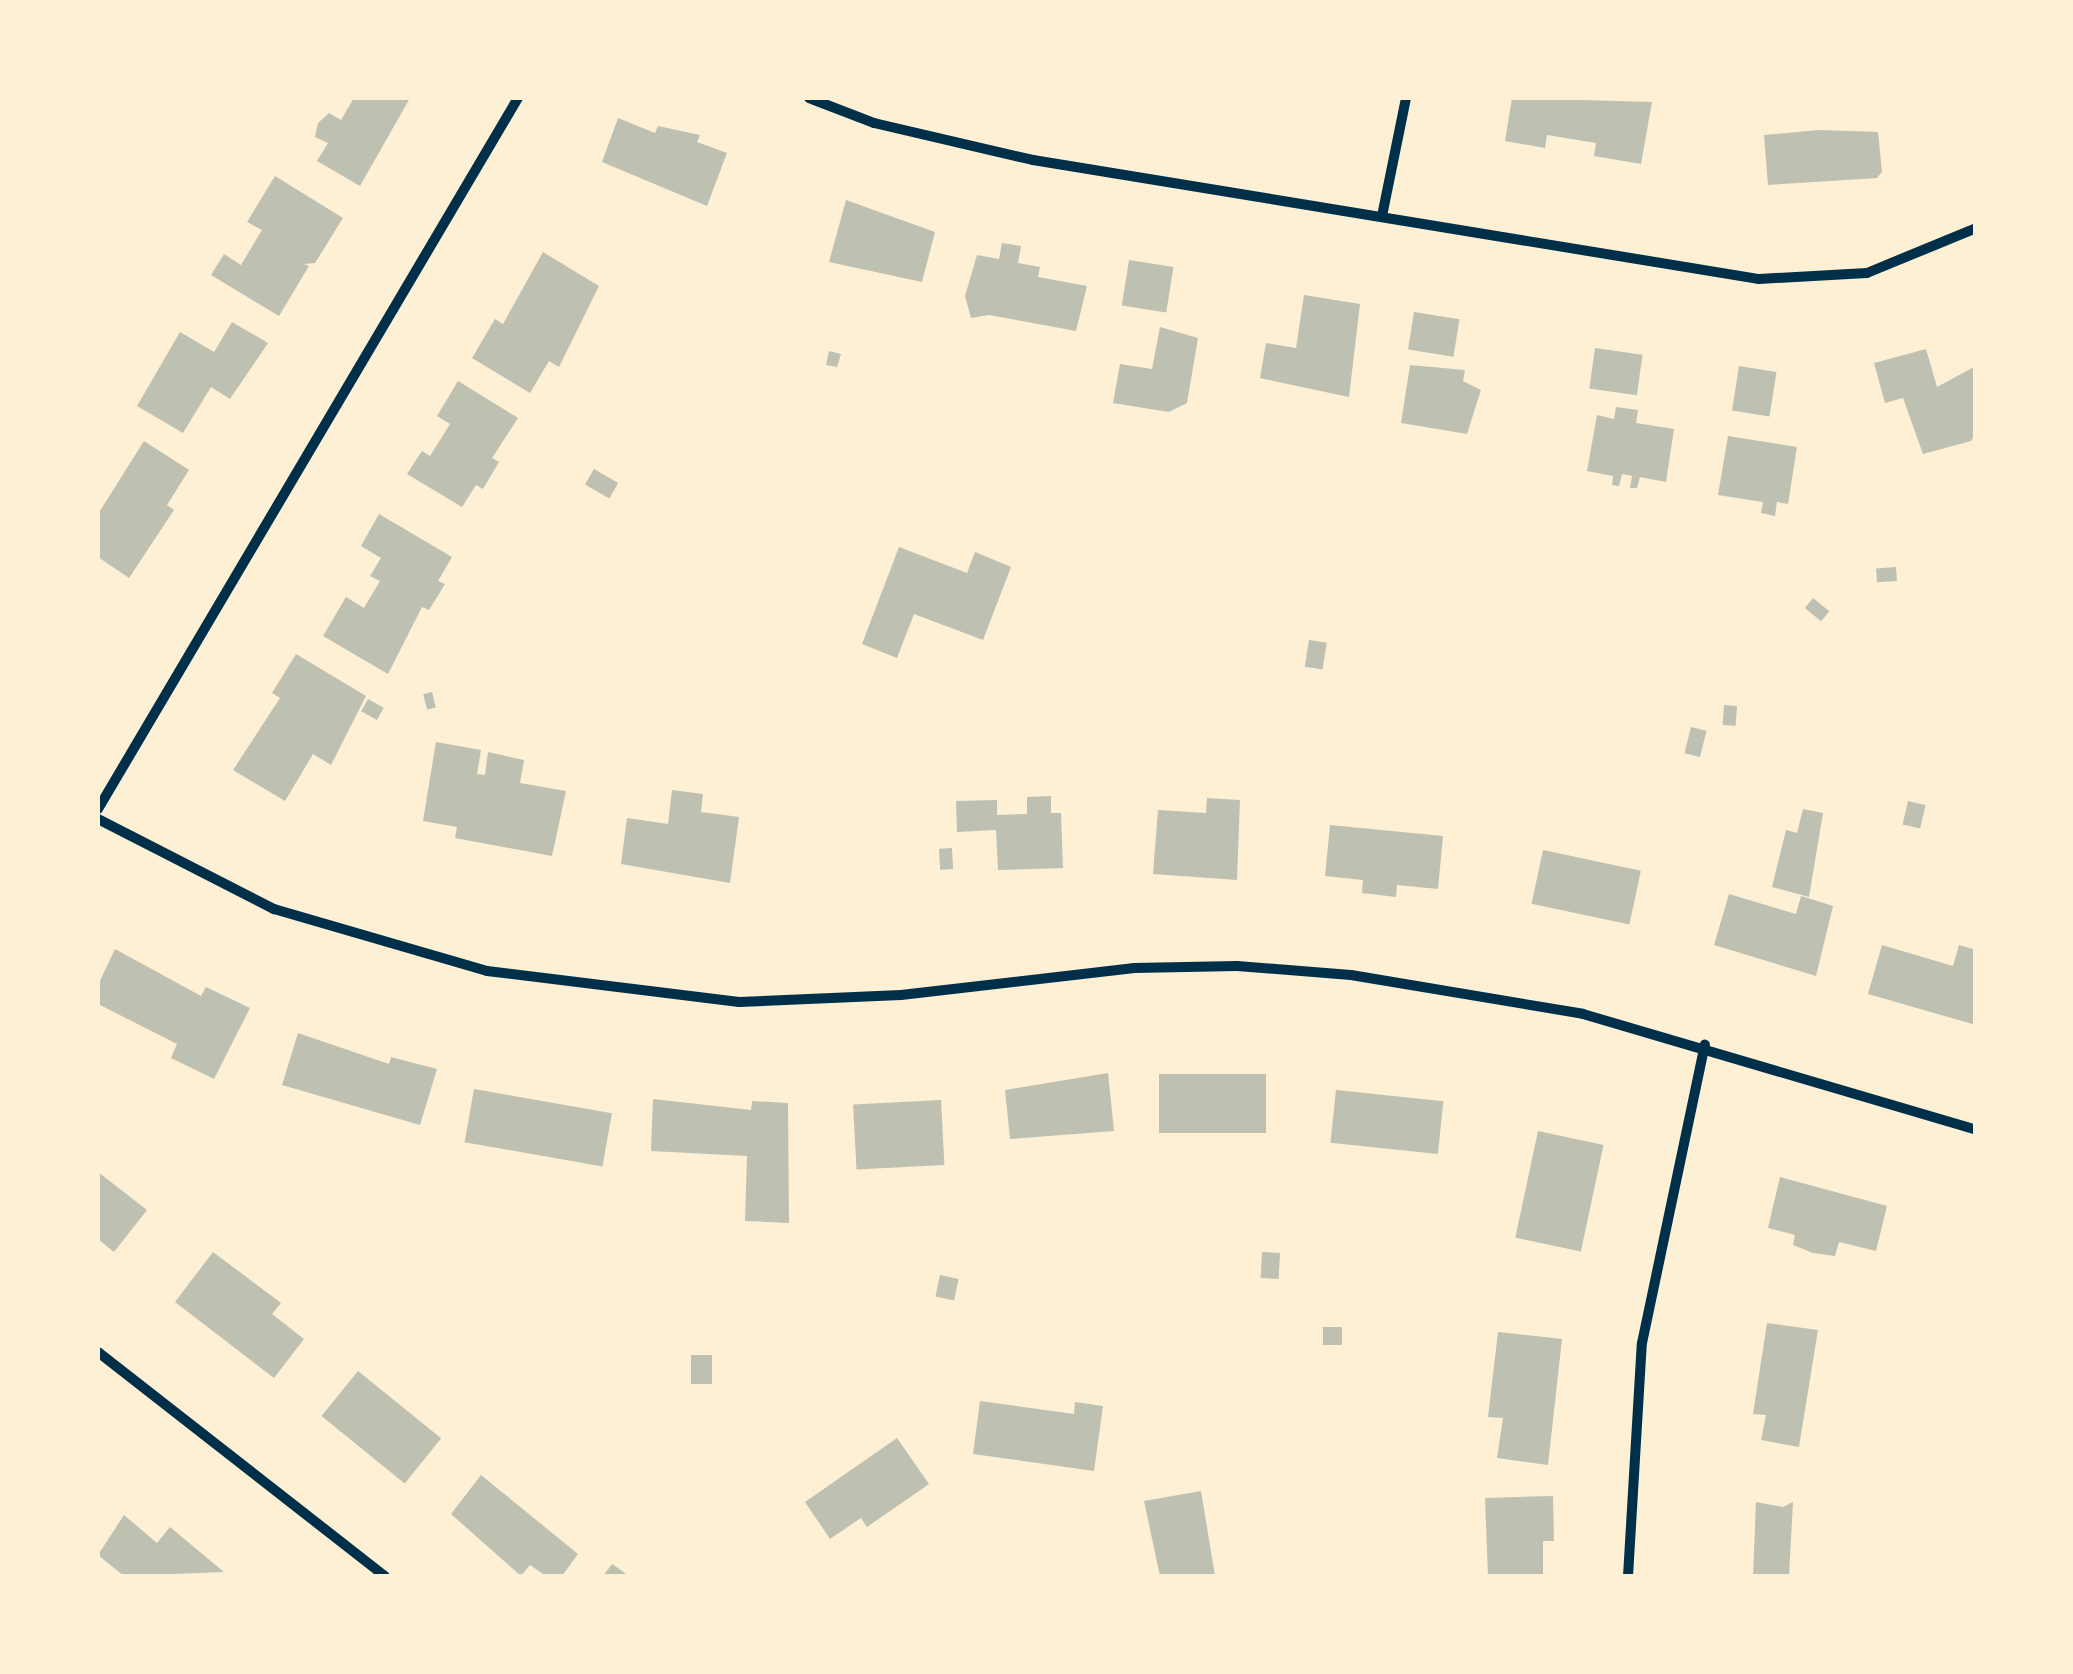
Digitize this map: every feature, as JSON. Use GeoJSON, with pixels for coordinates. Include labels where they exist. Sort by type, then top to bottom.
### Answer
{"type":"FeatureCollection","features":[{"type":"Feature","properties":{"kind":"street"},"geometry":{"type":"LineString","coordinates":[[98,808],[518,98]]}},
{"type":"Feature","properties":{"kind":"street"},"geometry":{"type":"LineString","coordinates":[[809,98],[874,123],[1017,157],[1714,273],[1808,281],[1867,273],[1976,228]]}},
{"type":"Feature","properties":{"kind":"street"},"geometry":{"type":"LineString","coordinates":[[1382,216],[1406,98]]}},
{"type":"Feature","properties":{"kind":"street"},"geometry":{"type":"LineString","coordinates":[[98,819],[274,908],[364,939],[487,971],[606,990],[773,1000],[901,995],[1134,968],[1237,966],[1452,987],[1705,1045],[1976,1130]]}},
{"type":"Feature","properties":{"kind":"street"},"geometry":{"type":"LineString","coordinates":[[1628,1576],[1642,1344],[1705,1045]]}},
{"type":"Feature","properties":{"kind":"street"},"geometry":{"type":"LineString","coordinates":[[98,1352],[386,1576]]}},
{"type":"Feature","properties":{"kind":"building"},"geometry":{"type":"Polygon","coordinates":[[[354,98],[410,98],[360,186],[317,161],[328,143],[315,137],[318,123],[329,113],[341,120],[354,98]]]}},
{"type":"Feature","properties":{"kind":"building"},"geometry":{"type":"Polygon","coordinates":[[[1512,98],[1652,102],[1641,164],[1594,156],[1596,143],[1547,135],[1545,148],[1505,141],[1512,98]]]}},
{"type":"Feature","properties":{"kind":"building"},"geometry":{"type":"Polygon","coordinates":[[[618,118],[655,133],[658,126],[700,135],[697,142],[727,153],[707,206],[602,162],[618,118]]]}},
{"type":"Feature","properties":{"kind":"building"},"geometry":{"type":"Polygon","coordinates":[[[1820,130],[1878,132],[1882,172],[1877,178],[1768,185],[1764,135],[1820,130]]]}},
{"type":"Feature","properties":{"kind":"building"},"geometry":{"type":"Polygon","coordinates":[[[275,176],[343,218],[315,263],[304,264],[309,266],[279,316],[211,275],[224,254],[241,265],[262,230],[247,222],[275,176]]]}},
{"type":"Feature","properties":{"kind":"building"},"geometry":{"type":"Polygon","coordinates":[[[846,200],[935,232],[922,282],[829,262],[846,200]]]}},
{"type":"Feature","properties":{"kind":"building"},"geometry":{"type":"Polygon","coordinates":[[[1002,243],[1021,246],[1018,263],[1040,267],[1038,277],[1087,286],[1076,331],[989,315],[971,318],[965,296],[977,255],[999,259],[1002,243]]]}},
{"type":"Feature","properties":{"kind":"building"},"geometry":{"type":"Polygon","coordinates":[[[543,252],[599,286],[559,367],[549,361],[530,393],[472,358],[495,319],[503,324],[543,252]]]}},
{"type":"Feature","properties":{"kind":"building"},"geometry":{"type":"Polygon","coordinates":[[[1129,260],[1173,267],[1166,312],[1122,305],[1129,260]]]}},
{"type":"Feature","properties":{"kind":"building"},"geometry":{"type":"Polygon","coordinates":[[[1304,295],[1360,304],[1349,397],[1260,378],[1266,343],[1296,348],[1304,295]]]}},
{"type":"Feature","properties":{"kind":"building"},"geometry":{"type":"Polygon","coordinates":[[[1414,312],[1459,319],[1453,357],[1408,350],[1414,312]]]}},
{"type":"Feature","properties":{"kind":"building"},"geometry":{"type":"Polygon","coordinates":[[[232,322],[268,343],[230,399],[211,387],[183,433],[137,406],[180,332],[214,352],[232,322]]]}},
{"type":"Feature","properties":{"kind":"building"},"geometry":{"type":"Polygon","coordinates":[[[1160,327],[1198,338],[1187,403],[1169,412],[1113,403],[1120,364],[1152,369],[1160,327]]]}},
{"type":"Feature","properties":{"kind":"building"},"geometry":{"type":"Polygon","coordinates":[[[1595,348],[1643,355],[1637,395],[1589,389],[1595,348]]]}},
{"type":"Feature","properties":{"kind":"building"},"geometry":{"type":"Polygon","coordinates":[[[1926,349],[1937,387],[1974,367],[1976,433],[1971,441],[1923,454],[1903,398],[1885,403],[1874,363],[1926,349]]]}},
{"type":"Feature","properties":{"kind":"building"},"geometry":{"type":"Polygon","coordinates":[[[829,351],[841,354],[837,367],[826,365],[829,351]]]}},
{"type":"Feature","properties":{"kind":"building"},"geometry":{"type":"Polygon","coordinates":[[[1410,365],[1465,370],[1463,381],[1481,390],[1467,434],[1401,423],[1410,365]]]}},
{"type":"Feature","properties":{"kind":"building"},"geometry":{"type":"Polygon","coordinates":[[[1739,366],[1777,372],[1769,416],[1732,410],[1739,366]]]}},
{"type":"Feature","properties":{"kind":"building"},"geometry":{"type":"Polygon","coordinates":[[[458,381],[518,418],[492,458],[499,462],[483,489],[476,485],[462,507],[407,474],[422,451],[430,456],[450,424],[437,416],[458,381]]]}},
{"type":"Feature","properties":{"kind":"building"},"geometry":{"type":"Polygon","coordinates":[[[1616,407],[1638,410],[1636,423],[1674,429],[1666,482],[1640,477],[1637,488],[1630,488],[1632,476],[1622,474],[1619,486],[1612,485],[1613,476],[1587,471],[1597,415],[1614,419],[1616,407]]]}},
{"type":"Feature","properties":{"kind":"building"},"geometry":{"type":"Polygon","coordinates":[[[1728,436],[1797,447],[1788,504],[1777,502],[1775,516],[1761,513],[1763,502],[1718,495],[1728,436]]]}},
{"type":"Feature","properties":{"kind":"building"},"geometry":{"type":"Polygon","coordinates":[[[144,441],[189,470],[167,505],[174,510],[129,578],[98,557],[98,514],[144,441]]]}},
{"type":"Feature","properties":{"kind":"building"},"geometry":{"type":"Polygon","coordinates":[[[594,469],[618,483],[609,499],[585,485],[594,469]]]}},
{"type":"Feature","properties":{"kind":"building"},"geometry":{"type":"Polygon","coordinates":[[[379,514],[452,557],[438,581],[445,584],[429,610],[422,607],[388,674],[323,636],[346,597],[364,608],[380,581],[370,576],[381,558],[361,546],[379,514]]]}},
{"type":"Feature","properties":{"kind":"building"},"geometry":{"type":"Polygon","coordinates":[[[899,547],[967,573],[975,552],[1011,567],[983,640],[914,614],[897,658],[862,644],[899,547]]]}},
{"type":"Feature","properties":{"kind":"building"},"geometry":{"type":"Polygon","coordinates":[[[1896,567],[1897,581],[1877,582],[1876,568],[1896,567]]]}},
{"type":"Feature","properties":{"kind":"building"},"geometry":{"type":"Polygon","coordinates":[[[1813,598],[1829,611],[1821,621],[1805,608],[1813,598]]]}},
{"type":"Feature","properties":{"kind":"building"},"geometry":{"type":"Polygon","coordinates":[[[1309,640],[1327,643],[1323,669],[1305,667],[1309,640]]]}},
{"type":"Feature","properties":{"kind":"building"},"geometry":{"type":"Polygon","coordinates":[[[296,654],[366,696],[331,765],[313,754],[285,801],[233,770],[280,698],[272,693],[296,654]]]}},
{"type":"Feature","properties":{"kind":"building"},"geometry":{"type":"Polygon","coordinates":[[[432,692],[436,708],[427,710],[423,694],[432,692]]]}},
{"type":"Feature","properties":{"kind":"building"},"geometry":{"type":"Polygon","coordinates":[[[368,699],[384,708],[377,720],[361,711],[368,699]]]}},
{"type":"Feature","properties":{"kind":"building"},"geometry":{"type":"Polygon","coordinates":[[[1724,705],[1737,706],[1736,726],[1723,725],[1724,705]]]}},
{"type":"Feature","properties":{"kind":"building"},"geometry":{"type":"Polygon","coordinates":[[[1691,727],[1707,731],[1700,757],[1684,753],[1691,727]]]}},
{"type":"Feature","properties":{"kind":"building"},"geometry":{"type":"Polygon","coordinates":[[[436,742],[481,750],[477,774],[485,775],[488,752],[524,760],[520,783],[566,791],[552,856],[455,838],[457,827],[423,821],[436,742]]]}},
{"type":"Feature","properties":{"kind":"building"},"geometry":{"type":"Polygon","coordinates":[[[672,790],[703,794],[701,812],[739,817],[730,883],[621,864],[627,818],[668,824],[672,790]]]}},
{"type":"Feature","properties":{"kind":"building"},"geometry":{"type":"Polygon","coordinates":[[[1051,796],[1051,813],[1061,813],[1063,868],[998,870],[996,830],[957,832],[956,801],[997,800],[997,815],[1027,814],[1027,797],[1051,796]]]}},
{"type":"Feature","properties":{"kind":"building"},"geometry":{"type":"Polygon","coordinates":[[[1207,798],[1240,800],[1237,880],[1153,874],[1158,810],[1206,813],[1207,798]]]}},
{"type":"Feature","properties":{"kind":"building"},"geometry":{"type":"Polygon","coordinates":[[[1908,801],[1926,805],[1920,828],[1903,824],[1908,801]]]}},
{"type":"Feature","properties":{"kind":"building"},"geometry":{"type":"Polygon","coordinates":[[[1803,809],[1823,813],[1809,897],[1772,887],[1786,830],[1797,833],[1803,809]]]}},
{"type":"Feature","properties":{"kind":"building"},"geometry":{"type":"Polygon","coordinates":[[[1330,825],[1443,836],[1438,889],[1397,885],[1396,897],[1362,893],[1363,880],[1325,876],[1330,825]]]}},
{"type":"Feature","properties":{"kind":"building"},"geometry":{"type":"Polygon","coordinates":[[[952,848],[953,869],[940,870],[939,849],[952,848]]]}},
{"type":"Feature","properties":{"kind":"building"},"geometry":{"type":"Polygon","coordinates":[[[1543,850],[1641,871],[1629,925],[1532,904],[1543,850]]]}},
{"type":"Feature","properties":{"kind":"building"},"geometry":{"type":"Polygon","coordinates":[[[1729,894],[1796,914],[1801,896],[1833,906],[1816,976],[1714,945],[1729,894]]]}},
{"type":"Feature","properties":{"kind":"building"},"geometry":{"type":"Polygon","coordinates":[[[1882,945],[1953,966],[1959,945],[1976,950],[1976,1025],[1868,994],[1882,945]]]}},
{"type":"Feature","properties":{"kind":"building"},"geometry":{"type":"Polygon","coordinates":[[[115,949],[201,996],[206,987],[250,1008],[214,1079],[171,1058],[177,1044],[98,1004],[98,985],[115,949]]]}},
{"type":"Feature","properties":{"kind":"building"},"geometry":{"type":"Polygon","coordinates":[[[298,1033],[389,1064],[391,1057],[437,1069],[420,1125],[282,1085],[298,1033]]]}},
{"type":"Feature","properties":{"kind":"building"},"geometry":{"type":"Polygon","coordinates":[[[1108,1073],[1114,1131],[1010,1139],[1005,1090],[1108,1073]]]}},
{"type":"Feature","properties":{"kind":"building"},"geometry":{"type":"Polygon","coordinates":[[[1159,1074],[1266,1074],[1266,1133],[1159,1133],[1159,1074]]]}},
{"type":"Feature","properties":{"kind":"building"},"geometry":{"type":"Polygon","coordinates":[[[474,1089],[612,1113],[602,1166],[465,1142],[474,1089]]]}},
{"type":"Feature","properties":{"kind":"building"},"geometry":{"type":"Polygon","coordinates":[[[1336,1090],[1443,1101],[1438,1154],[1330,1143],[1336,1090]]]}},
{"type":"Feature","properties":{"kind":"building"},"geometry":{"type":"Polygon","coordinates":[[[653,1099],[751,1110],[752,1101],[788,1103],[789,1223],[745,1221],[747,1156],[651,1151],[653,1099]]]}},
{"type":"Feature","properties":{"kind":"building"},"geometry":{"type":"Polygon","coordinates":[[[941,1100],[944,1165],[857,1170],[853,1105],[941,1100]]]}},
{"type":"Feature","properties":{"kind":"building"},"geometry":{"type":"Polygon","coordinates":[[[1538,1131],[1604,1145],[1581,1252],[1515,1238],[1538,1131]]]}},
{"type":"Feature","properties":{"kind":"building"},"geometry":{"type":"Polygon","coordinates":[[[98,1172],[147,1210],[114,1252],[98,1239],[98,1172]]]}},
{"type":"Feature","properties":{"kind":"building"},"geometry":{"type":"Polygon","coordinates":[[[1780,1177],[1887,1206],[1876,1251],[1839,1242],[1835,1256],[1813,1253],[1793,1245],[1795,1235],[1768,1228],[1780,1177]]]}},
{"type":"Feature","properties":{"kind":"building"},"geometry":{"type":"Polygon","coordinates":[[[213,1252],[281,1303],[272,1314],[304,1339],[274,1378],[175,1302],[213,1252]]]}},
{"type":"Feature","properties":{"kind":"building"},"geometry":{"type":"Polygon","coordinates":[[[1262,1252],[1280,1253],[1279,1279],[1261,1278],[1262,1252]]]}},
{"type":"Feature","properties":{"kind":"building"},"geometry":{"type":"Polygon","coordinates":[[[940,1275],[959,1279],[954,1300],[935,1297],[940,1275]]]}},
{"type":"Feature","properties":{"kind":"building"},"geometry":{"type":"Polygon","coordinates":[[[1767,1323],[1818,1330],[1799,1447],[1761,1440],[1766,1415],[1753,1414],[1767,1323]]]}},
{"type":"Feature","properties":{"kind":"building"},"geometry":{"type":"Polygon","coordinates":[[[1323,1327],[1342,1327],[1342,1345],[1323,1345],[1323,1327]]]}},
{"type":"Feature","properties":{"kind":"building"},"geometry":{"type":"Polygon","coordinates":[[[1498,1332],[1562,1339],[1548,1465],[1497,1458],[1503,1418],[1488,1417],[1498,1332]]]}},
{"type":"Feature","properties":{"kind":"building"},"geometry":{"type":"Polygon","coordinates":[[[691,1355],[712,1355],[712,1384],[691,1384],[691,1355]]]}},
{"type":"Feature","properties":{"kind":"building"},"geometry":{"type":"Polygon","coordinates":[[[358,1371],[441,1438],[405,1483],[321,1416],[358,1371]]]}},
{"type":"Feature","properties":{"kind":"building"},"geometry":{"type":"Polygon","coordinates":[[[980,1401],[1074,1414],[1075,1402],[1103,1406],[1094,1471],[973,1454],[980,1401]]]}},
{"type":"Feature","properties":{"kind":"building"},"geometry":{"type":"Polygon","coordinates":[[[897,1438],[929,1484],[867,1527],[861,1518],[830,1539],[805,1502],[897,1438]]]}},
{"type":"Feature","properties":{"kind":"building"},"geometry":{"type":"Polygon","coordinates":[[[481,1475],[578,1554],[562,1576],[546,1576],[530,1565],[521,1576],[451,1514],[481,1475]]]}},
{"type":"Feature","properties":{"kind":"building"},"geometry":{"type":"Polygon","coordinates":[[[1201,1491],[1215,1576],[1160,1576],[1144,1501],[1201,1491]]]}},
{"type":"Feature","properties":{"kind":"building"},"geometry":{"type":"Polygon","coordinates":[[[1553,1496],[1554,1541],[1543,1541],[1543,1576],[1488,1576],[1485,1498],[1553,1496]]]}},
{"type":"Feature","properties":{"kind":"building"},"geometry":{"type":"Polygon","coordinates":[[[1756,1502],[1783,1507],[1793,1502],[1789,1576],[1753,1576],[1756,1502]]]}},
{"type":"Feature","properties":{"kind":"building"},"geometry":{"type":"Polygon","coordinates":[[[124,1515],[157,1543],[170,1527],[224,1572],[124,1576],[98,1555],[124,1515]]]}},
{"type":"Feature","properties":{"kind":"building"},"geometry":{"type":"Polygon","coordinates":[[[612,1564],[629,1576],[603,1576],[612,1564]]]}}]}
